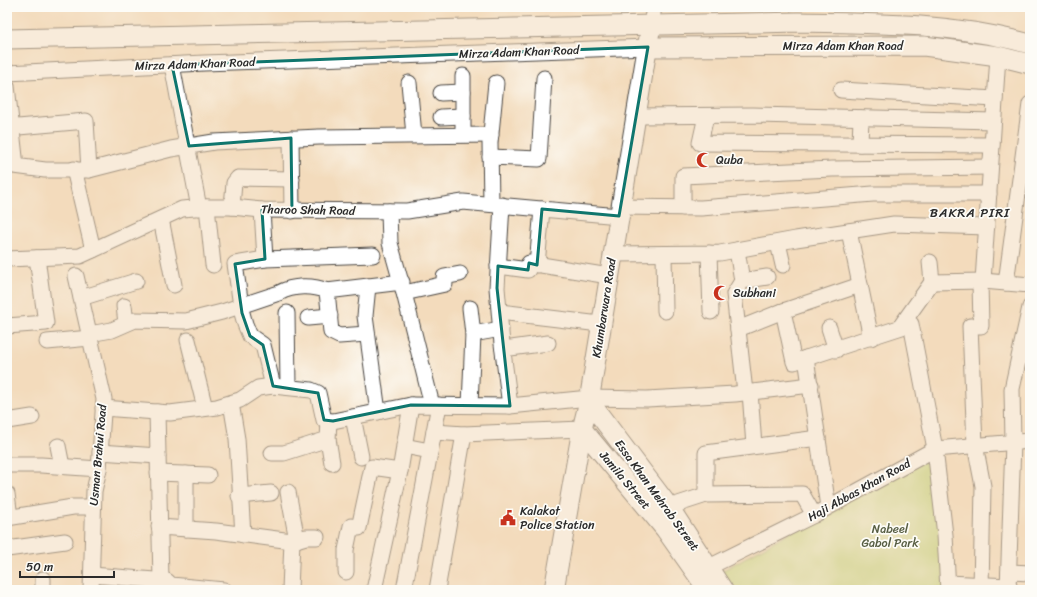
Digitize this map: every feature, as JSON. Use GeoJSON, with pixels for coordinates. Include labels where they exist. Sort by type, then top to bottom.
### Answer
{"type":"FeatureCollection","features":[{"type":"Feature","properties":{"kind":"main road","name":"Mirza Adam Khan Road"},"geometry":{"type":"LineString","coordinates":[[7,39],[653,16],[798,22],[877,23],[961,29],[1003,36],[1030,44]]}},
{"type":"Feature","properties":{"kind":"main road","name":"Khumbarwara Road"},"geometry":{"type":"LineString","coordinates":[[554,590],[582,428],[589,399],[600,324],[653,16]]}},
{"type":"Feature","properties":{"kind":"main road","name":"Mirza Adam Khan Road"},"geometry":{"type":"LineString","coordinates":[[648,47],[924,46],[998,56],[1030,64]]}},
{"type":"Feature","properties":{"kind":"main road","name":"Essa Khan Mehrab Street"},"geometry":{"type":"LineString","coordinates":[[589,399],[669,507],[703,570],[723,590]]}},
{"type":"Feature","properties":{"kind":"main road","name":"Jamila Street"},"geometry":{"type":"LineString","coordinates":[[582,428],[703,570],[708,590]]}},
{"type":"Feature","properties":{"kind":"street","name":"Mirza Adam Khan Road"},"geometry":{"type":"LineString","coordinates":[[7,73],[172,65],[648,47]]}},
{"type":"Feature","properties":{"kind":"street"},"geometry":{"type":"LineString","coordinates":[[981,587],[983,486],[975,445],[970,326],[981,326],[981,282],[989,194],[998,56]]}},
{"type":"Feature","properties":{"kind":"street"},"geometry":{"type":"LineString","coordinates":[[172,65],[203,208],[213,266]]}},
{"type":"Feature","properties":{"kind":"street"},"geometry":{"type":"LineString","coordinates":[[463,76],[463,134]]}},
{"type":"Feature","properties":{"kind":"street"},"geometry":{"type":"LineString","coordinates":[[490,157],[539,159],[544,78]]}},
{"type":"Feature","properties":{"kind":"street"},"geometry":{"type":"LineString","coordinates":[[409,83],[414,135]]}},
{"type":"Feature","properties":{"kind":"street"},"geometry":{"type":"LineString","coordinates":[[496,83],[490,157],[497,205],[497,288],[502,349],[510,406]]}},
{"type":"Feature","properties":{"kind":"street"},"geometry":{"type":"LineString","coordinates":[[7,86],[12,166],[45,170],[81,170],[171,149],[214,142],[291,138],[463,134],[491,135]]}},
{"type":"Feature","properties":{"kind":"street"},"geometry":{"type":"LineString","coordinates":[[841,90],[995,99]]}},
{"type":"Feature","properties":{"kind":"street"},"geometry":{"type":"LineString","coordinates":[[441,93],[463,92]]}},
{"type":"Feature","properties":{"kind":"street"},"geometry":{"type":"LineString","coordinates":[[1006,283],[1030,104]]}},
{"type":"Feature","properties":{"kind":"street"},"geometry":{"type":"LineString","coordinates":[[441,117],[463,116]]}},
{"type":"Feature","properties":{"kind":"street"},"geometry":{"type":"LineString","coordinates":[[636,116],[993,121]]}},
{"type":"Feature","properties":{"kind":"street"},"geometry":{"type":"LineString","coordinates":[[706,116],[700,143],[992,145]]}},
{"type":"Feature","properties":{"kind":"street"},"geometry":{"type":"LineString","coordinates":[[860,144],[861,118]]}},
{"type":"Feature","properties":{"kind":"street"},"geometry":{"type":"LineString","coordinates":[[9,128],[86,121],[81,170],[93,250]]}},
{"type":"Feature","properties":{"kind":"street"},"geometry":{"type":"LineString","coordinates":[[291,138],[292,211]]}},
{"type":"Feature","properties":{"kind":"street"},"geometry":{"type":"LineString","coordinates":[[683,208],[683,176],[832,169],[990,167]]}},
{"type":"Feature","properties":{"kind":"street"},"geometry":{"type":"LineString","coordinates":[[232,207],[234,183],[238,178],[292,179]]}},
{"type":"Feature","properties":{"kind":"street","name":"Tharoo Shah Road"},"geometry":{"type":"LineString","coordinates":[[7,259],[80,256],[182,209],[232,207],[292,211],[407,211],[463,202],[542,209],[620,212],[746,205],[873,194],[989,194]]}},
{"type":"Feature","properties":{"kind":"street"},"geometry":{"type":"LineString","coordinates":[[537,265],[542,209]]}},
{"type":"Feature","properties":{"kind":"street"},"geometry":{"type":"LineString","coordinates":[[262,210],[265,259]]}},
{"type":"Feature","properties":{"kind":"street"},"geometry":{"type":"LineString","coordinates":[[389,211],[390,243],[435,405],[434,432],[404,590]]}},
{"type":"Feature","properties":{"kind":"street"},"geometry":{"type":"LineString","coordinates":[[161,219],[174,285]]}},
{"type":"Feature","properties":{"kind":"street"},"geometry":{"type":"LineString","coordinates":[[612,254],[708,253],[737,250],[894,224],[986,227]]}},
{"type":"Feature","properties":{"kind":"street"},"geometry":{"type":"LineString","coordinates":[[849,231],[871,338]]}},
{"type":"Feature","properties":{"kind":"street"},"geometry":{"type":"LineString","coordinates":[[778,242],[783,265]]}},
{"type":"Feature","properties":{"kind":"street"},"geometry":{"type":"LineString","coordinates":[[737,250],[742,281],[734,294],[754,446]]}},
{"type":"Feature","properties":{"kind":"street"},"geometry":{"type":"LineString","coordinates":[[708,253],[711,312]]}},
{"type":"Feature","properties":{"kind":"street"},"geometry":{"type":"LineString","coordinates":[[664,254],[665,311]]}},
{"type":"Feature","properties":{"kind":"street"},"geometry":{"type":"LineString","coordinates":[[280,387],[264,344],[250,336],[240,305],[235,264],[265,259],[373,255]]}},
{"type":"Feature","properties":{"kind":"street"},"geometry":{"type":"LineString","coordinates":[[7,326],[46,323],[37,258]]}},
{"type":"Feature","properties":{"kind":"street"},"geometry":{"type":"LineString","coordinates":[[900,327],[932,282],[930,262]]}},
{"type":"Feature","properties":{"kind":"street"},"geometry":{"type":"LineString","coordinates":[[498,266],[528,270],[529,263],[609,276]]}},
{"type":"Feature","properties":{"kind":"street"},"geometry":{"type":"LineString","coordinates":[[48,342],[90,336],[112,330],[135,320],[186,321],[222,312],[279,293],[288,288],[320,288],[328,291],[368,286],[403,288],[445,284],[444,277],[460,274]]}},
{"type":"Feature","properties":{"kind":"street","name":"Usman Brahui Road"},"geometry":{"type":"LineString","coordinates":[[76,276],[104,399],[99,469],[93,507],[92,583]]}},
{"type":"Feature","properties":{"kind":"street"},"geometry":{"type":"LineString","coordinates":[[742,281],[767,277]]}},
{"type":"Feature","properties":{"kind":"street"},"geometry":{"type":"LineString","coordinates":[[81,298],[136,281]]}},
{"type":"Feature","properties":{"kind":"street"},"geometry":{"type":"LineString","coordinates":[[932,282],[1006,283],[1030,286]]}},
{"type":"Feature","properties":{"kind":"street"},"geometry":{"type":"LineString","coordinates":[[738,328],[860,285]]}},
{"type":"Feature","properties":{"kind":"street"},"geometry":{"type":"LineString","coordinates":[[368,286],[365,316],[378,412]]}},
{"type":"Feature","properties":{"kind":"street"},"geometry":{"type":"LineString","coordinates":[[328,291],[331,332],[339,336],[367,334]]}},
{"type":"Feature","properties":{"kind":"street"},"geometry":{"type":"LineString","coordinates":[[124,306],[126,323]]}},
{"type":"Feature","properties":{"kind":"street"},"geometry":{"type":"LineString","coordinates":[[1009,583],[1013,442],[1012,389],[1030,307]]}},
{"type":"Feature","properties":{"kind":"street"},"geometry":{"type":"LineString","coordinates":[[470,308],[473,334],[470,405]]}},
{"type":"Feature","properties":{"kind":"street"},"geometry":{"type":"LineString","coordinates":[[783,311],[794,362],[836,350],[911,324],[935,449],[945,535],[948,587],[981,587],[1009,583],[1030,573]]}},
{"type":"Feature","properties":{"kind":"street"},"geometry":{"type":"LineString","coordinates":[[500,312],[600,324]]}},
{"type":"Feature","properties":{"kind":"street"},"geometry":{"type":"LineString","coordinates":[[280,387],[287,313]]}},
{"type":"Feature","properties":{"kind":"street"},"geometry":{"type":"LineString","coordinates":[[308,318],[330,316]]}},
{"type":"Feature","properties":{"kind":"street"},"geometry":{"type":"LineString","coordinates":[[829,328],[836,350]]}},
{"type":"Feature","properties":{"kind":"street"},"geometry":{"type":"LineString","coordinates":[[473,334],[501,329]]}},
{"type":"Feature","properties":{"kind":"street"},"geometry":{"type":"LineString","coordinates":[[188,340],[205,408]]}},
{"type":"Feature","properties":{"kind":"street"},"geometry":{"type":"LineString","coordinates":[[502,349],[548,344]]}},
{"type":"Feature","properties":{"kind":"street"},"geometry":{"type":"LineString","coordinates":[[806,358],[828,507]]}},
{"type":"Feature","properties":{"kind":"street"},"geometry":{"type":"LineString","coordinates":[[103,408],[170,413],[231,403],[240,400],[258,388],[280,387],[311,390],[318,393],[324,420],[329,421],[412,405],[510,406],[589,399],[647,399],[810,386]]}},
{"type":"Feature","properties":{"kind":"street"},"geometry":{"type":"LineString","coordinates":[[231,403],[237,439],[239,496],[243,535]]}},
{"type":"Feature","properties":{"kind":"street"},"geometry":{"type":"LineString","coordinates":[[374,590],[400,471],[412,405]]}},
{"type":"Feature","properties":{"kind":"street"},"geometry":{"type":"LineString","coordinates":[[157,412],[161,580]]}},
{"type":"Feature","properties":{"kind":"street"},"geometry":{"type":"LineString","coordinates":[[7,421],[32,417]]}},
{"type":"Feature","properties":{"kind":"street"},"geometry":{"type":"LineString","coordinates":[[353,417],[361,457]]}},
{"type":"Feature","properties":{"kind":"street"},"geometry":{"type":"LineString","coordinates":[[329,421],[328,439],[332,463]]}},
{"type":"Feature","properties":{"kind":"street"},"geometry":{"type":"LineString","coordinates":[[434,432],[464,434],[582,428]]}},
{"type":"Feature","properties":{"kind":"street"},"geometry":{"type":"LineString","coordinates":[[437,590],[464,434]]}},
{"type":"Feature","properties":{"kind":"street"},"geometry":{"type":"LineString","coordinates":[[706,495],[706,453],[818,438]]}},
{"type":"Feature","properties":{"kind":"street"},"geometry":{"type":"LineString","coordinates":[[272,453],[284,453],[328,439]]}},
{"type":"Feature","properties":{"kind":"street","name":"Haji Abbas Khan Road"},"geometry":{"type":"LineString","coordinates":[[703,570],[814,515],[935,449],[1030,441]]}},
{"type":"Feature","properties":{"kind":"street"},"geometry":{"type":"LineString","coordinates":[[58,446],[62,466]]}},
{"type":"Feature","properties":{"kind":"street"},"geometry":{"type":"LineString","coordinates":[[404,446],[430,451]]}},
{"type":"Feature","properties":{"kind":"street"},"geometry":{"type":"LineString","coordinates":[[100,452],[158,456]]}},
{"type":"Feature","properties":{"kind":"street"},"geometry":{"type":"LineString","coordinates":[[7,465],[62,466],[99,469]]}},
{"type":"Feature","properties":{"kind":"street"},"geometry":{"type":"LineString","coordinates":[[346,572],[346,550],[351,526],[359,528],[372,467],[400,471]]}},
{"type":"Feature","properties":{"kind":"street"},"geometry":{"type":"LineString","coordinates":[[158,473],[208,475]]}},
{"type":"Feature","properties":{"kind":"street"},"geometry":{"type":"LineString","coordinates":[[186,474],[186,529]]}},
{"type":"Feature","properties":{"kind":"street"},"geometry":{"type":"LineString","coordinates":[[288,492],[295,541],[290,590]]}},
{"type":"Feature","properties":{"kind":"street"},"geometry":{"type":"LineString","coordinates":[[239,496],[271,493]]}},
{"type":"Feature","properties":{"kind":"street"},"geometry":{"type":"LineString","coordinates":[[7,494],[9,518],[73,507],[93,507]]}},
{"type":"Feature","properties":{"kind":"street"},"geometry":{"type":"LineString","coordinates":[[669,507],[706,495],[802,494],[814,515]]}},
{"type":"Feature","properties":{"kind":"street"},"geometry":{"type":"LineString","coordinates":[[159,527],[295,541],[306,537],[317,537]]}},
{"type":"Feature","properties":{"kind":"street"},"geometry":{"type":"LineString","coordinates":[[7,549],[66,541]]}},
{"type":"Feature","properties":{"kind":"street"},"geometry":{"type":"LineString","coordinates":[[92,583],[161,580],[167,581],[171,585],[224,590]]}},
{"type":"Feature","properties":{"kind":"highlighted area"},"geometry":{"type":"Polygon","coordinates":[[[648,47],[619,216],[542,209],[537,265],[529,263],[528,270],[498,266],[497,288],[510,406],[411,405],[333,421],[324,420],[318,393],[273,386],[263,345],[250,336],[242,313],[235,264],[265,259],[262,210],[292,211],[291,138],[189,146],[172,65],[648,47]]]}},
{"type":"Feature","properties":{"kind":"green space","name":"Nabeel Gabol Park"},"geometry":{"type":"Polygon","coordinates":[[[935,449],[948,590],[713,590],[706,580],[935,449]]]}},
{"type":"Feature","properties":{"kind":"place","name":"Quba"},"geometry":{"type":"Point","coordinates":[704,160]}},
{"type":"Feature","properties":{"kind":"place","name":"Subhani"},"geometry":{"type":"Point","coordinates":[721,293]}},
{"type":"Feature","properties":{"kind":"place","name":"Kalakot Police Station"},"geometry":{"type":"Point","coordinates":[508,518]}},
{"type":"Feature","properties":{"kind":"district","name":"BAKRA PIRI"},"geometry":{"type":"Point","coordinates":[970,212]}}]}
